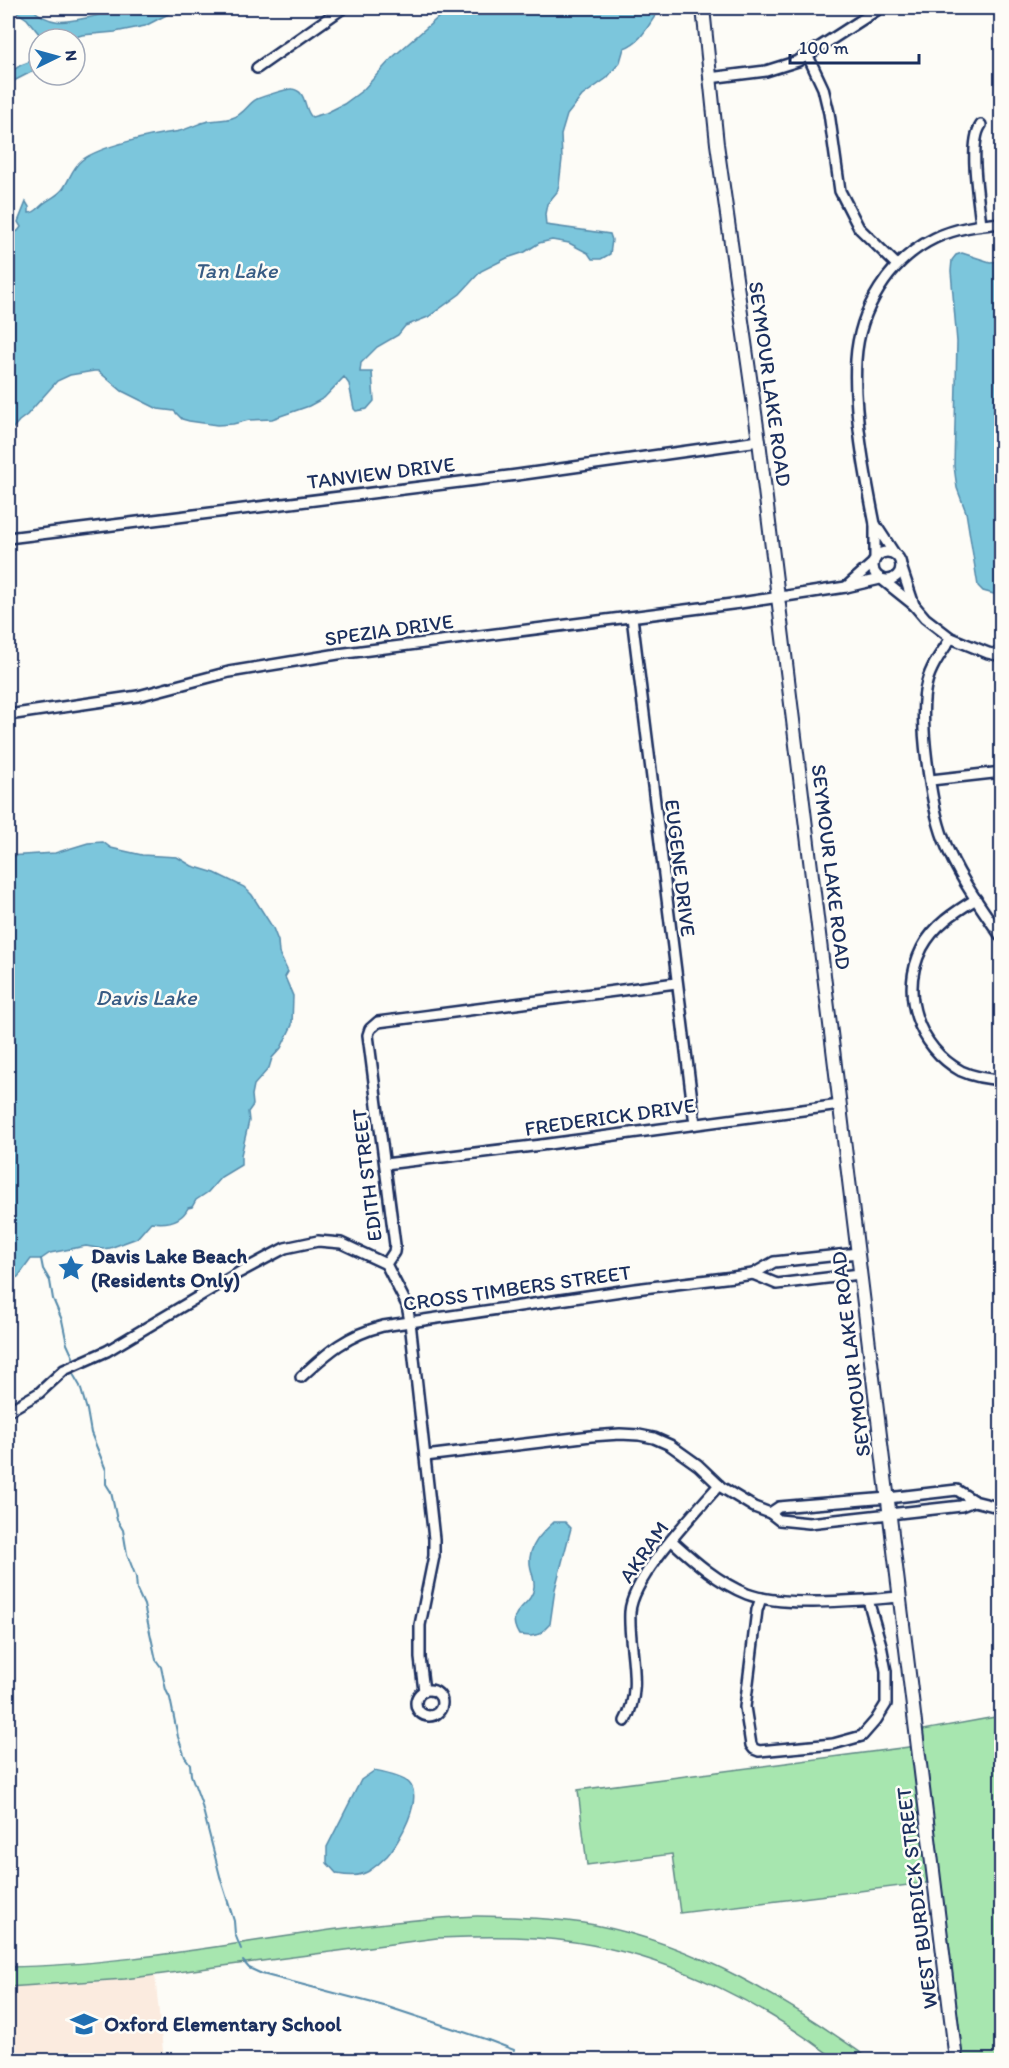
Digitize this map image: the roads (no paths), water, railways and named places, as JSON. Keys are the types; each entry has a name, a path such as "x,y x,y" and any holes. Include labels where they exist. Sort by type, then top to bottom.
{"street":[{"path":"257,68 343,8"},
{"name":"SEYMOUR LAKE ROAD","path":"703,8 709,78 759,441 916,1731"},
{"path":"709,78 766,71 798,61 880,8"},
{"path":"808,56 823,88 829,113 840,191 860,228 897,265"},
{"path":"981,124 977,131 975,164 981,225"},
{"path":"1002,223 968,226 936,237 897,265 870,306 856,358 856,388 865,474 875,524 875,574 951,638 1002,656"},
{"name":"TANVIEW DRIVE","path":"8,537 517,475 759,441"},
{"path":"875,524 900,560 914,605"},
{"path":"846,587 880,554 894,553"},
{"path":"882,580 897,575 901,566"},
{"name":"SPEZIA DRIVE","path":"8,715 138,696 229,672 338,654 632,617 882,580"},
{"name":"EUGENE DRIVE","path":"632,617 695,1124"},
{"path":"951,638 935,663 927,681 924,697 924,728 930,780 944,841 976,899 1002,938"},
{"path":"930,780 1002,772"},
{"path":"976,899 942,922 922,948 914,970 915,1016 927,1042 946,1060 961,1071 975,1076 1002,1080"},
{"name":"EDITH STREET","path":"424,1691 420,1658 420,1625 434,1556 434,1539 410,1322 407,1305 386,1264 394,1252 395,1245 368,1035 374,1024 378,1022 676,982"},
{"name":"FREDERICK DRIVE","path":"385,1164 840,1105"},
{"path":"8,1411 39,1393 64,1370 107,1351 285,1248 318,1241 341,1243 386,1264"},
{"name":"CROSS TIMBERS STREET","path":"301,1377 327,1353 345,1340 364,1331 410,1322 634,1289 753,1274 774,1262 858,1253"},
{"name":"CROSS TIMBERS STREET","path":"753,1274 777,1284 861,1274"},
{"path":"425,1456 591,1436 639,1435 670,1445 698,1465 719,1485 779,1520 809,1523 961,1506 974,1501"},
{"name":"AKRAM","path":"626,1721 632,1710 635,1696 630,1611 635,1591 649,1569 719,1485"},
{"path":"770,1513 790,1506 957,1490 974,1501 1002,1508"},
{"path":"672,1541 727,1583 747,1594 761,1598 789,1601 868,1600 900,1597"},
{"path":"761,1598 745,1707 748,1736 751,1745 756,1750 833,1744 861,1736 876,1720 886,1704 886,1671 868,1600"},
{"name":"WEST BURDICK STREET","path":"916,1731 956,2061"}],"water":[{"path":"11,8 31,8 50,20 63,22 95,16 106,8 128,8 132,13 141,14 158,8 180,8 145,26 87,35 87,27 34,27 27,19"},
{"name":"Tan Lake","path":"449,8 661,8 637,41 624,48 620,62 607,78 582,96 567,115 561,135 562,159 559,185 557,192 547,204 546,225 610,234 612,240 610,254 601,259 592,259 588,253 569,243 552,240 539,243 525,252 481,271 460,294 428,317 405,326 398,335 377,347 361,363 360,372 372,372 374,401 367,409 356,411 354,409 349,384 344,377 324,398 309,406 272,419 217,425 189,421 182,419 174,411 158,409 122,391 98,371 94,371 70,375 57,381 8,434 8,234 18,231 21,227 18,222 26,202 29,213 35,211 62,190 75,167 82,160 101,150 140,138 183,130 205,122 232,118 257,99 280,91 292,89 301,93 312,117 326,113 344,104 363,90 393,57"},
{"path":"27,63 27,74 8,84 8,74"},
{"path":"962,253 990,262 1001,261 1001,596 983,591 978,586 966,512 957,488 954,466 957,342 951,271 952,260 956,255"},
{"name":"Davis Lake","path":"103,842 111,848 142,855 177,857 192,866 215,873 244,887 252,895 273,928 278,941 279,953 288,972 285,977 293,996 292,1025 281,1048 272,1058 269,1068 254,1085 253,1105 248,1112 249,1121 241,1165 221,1177 208,1192 196,1200 192,1207 177,1219 162,1223 151,1222 137,1238 110,1248 86,1246 50,1253 41,1259 31,1259 18,1277 8,1281 8,856 55,853 88,843"},
{"path":"554,1522 565,1522 571,1528 555,1589 550,1624 540,1634 519,1635 514,1619 529,1600 534,1587 530,1564 531,1551 541,1535"},
{"path":"374,1771 409,1783 413,1790 412,1809 392,1850 374,1868 357,1875 337,1874 327,1863 327,1847 361,1780"}],"waterway":[{"path":"41,1259 73,1357"},
{"path":"73,1374 80,1386 91,1433 106,1470 106,1484 111,1492 117,1520 123,1530 127,1554 136,1577 137,1590 144,1605 156,1660 161,1667 170,1698 178,1737 190,1764 191,1775 201,1802 234,1921 235,1934 241,1949"},
{"path":"243,1961 249,1968 262,1974 388,2007 514,2050"}],"place":[{"name":"Davis Lake Beach (Residents Only)","path":"71,1268"},
{"name":"Oxford Elementary School","path":"84,2024"}]}
